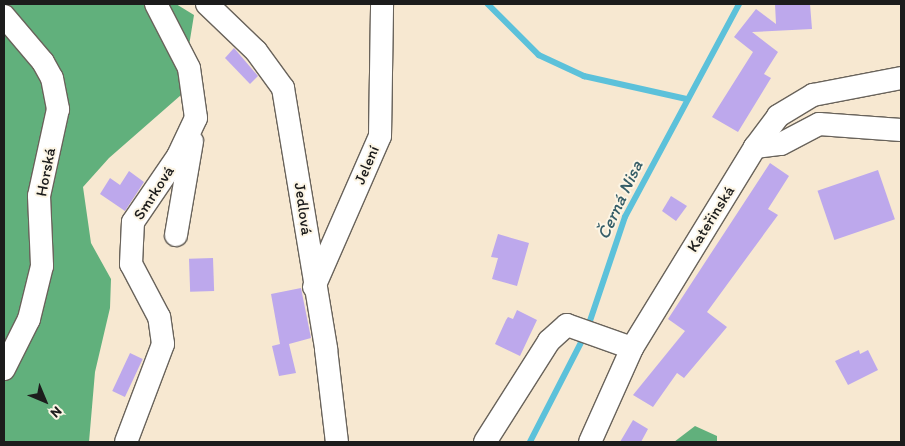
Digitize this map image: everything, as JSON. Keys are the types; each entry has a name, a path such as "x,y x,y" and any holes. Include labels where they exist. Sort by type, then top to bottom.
{"street":[{"path":"156,4 188,68 196,118 176,235"},
{"name":"Jedlová","path":"207,4 256,51 283,88 338,442"},
{"name":"Jelení","path":"314,287 380,136 382,4"},
{"name":"Horská","path":"4,16 43,62 52,78 58,109 39,196 42,266 29,318 4,369"},
{"name":"Kateřinská","path":"590,442 632,348 755,147 778,116 813,95 901,78"},
{"name":"Smrková","path":"126,442 163,344 159,317 131,264 133,222 178,156 196,118"},
{"path":"755,147 781,144 819,124 901,130"},
{"path":"484,442 549,341 567,325 632,348"}],"green space":[{"path":"4,4 176,4 194,15 181,95 109,158 83,187 91,243 111,279 110,308 95,372 89,442 4,442"},
{"path":"695,426 717,436 717,442 674,442"}],"building":[{"path":"775,4 810,4 812,29 752,32 778,52 764,74 771,78 738,132 712,117 753,52 734,37 756,9 776,24"},
{"path":"234,48 258,76 250,84 225,58"},
{"path":"770,163 789,176 768,209 778,215 707,312 727,327 684,378 677,373 653,407 633,395 685,331 668,319"},
{"path":"878,170 895,219 834,240 817,191"},
{"path":"129,171 144,182 125,211 100,194 110,178 120,185"},
{"path":"671,196 687,206 676,221 662,211"},
{"path":"498,234 529,243 517,286 492,279 498,258 491,257"},
{"path":"213,258 214,291 190,292 189,259"},
{"path":"301,288 311,338 289,344 296,373 279,376 272,346 280,344 271,294"},
{"path":"517,310 537,320 520,356 495,344 506,320 508,317 513,319"},
{"path":"859,350 860,354 868,350 878,370 848,385 835,361"},
{"path":"130,353 143,359 125,397 112,391"},
{"path":"633,420 648,429 641,442 620,442"}],"waterway":[{"path":"488,4 539,55 584,76 687,99"},
{"name":"Černá Nisa","path":"588,327 625,217 739,4"},
{"name":"Černá Nisa","path":"530,442 585,335"}]}
